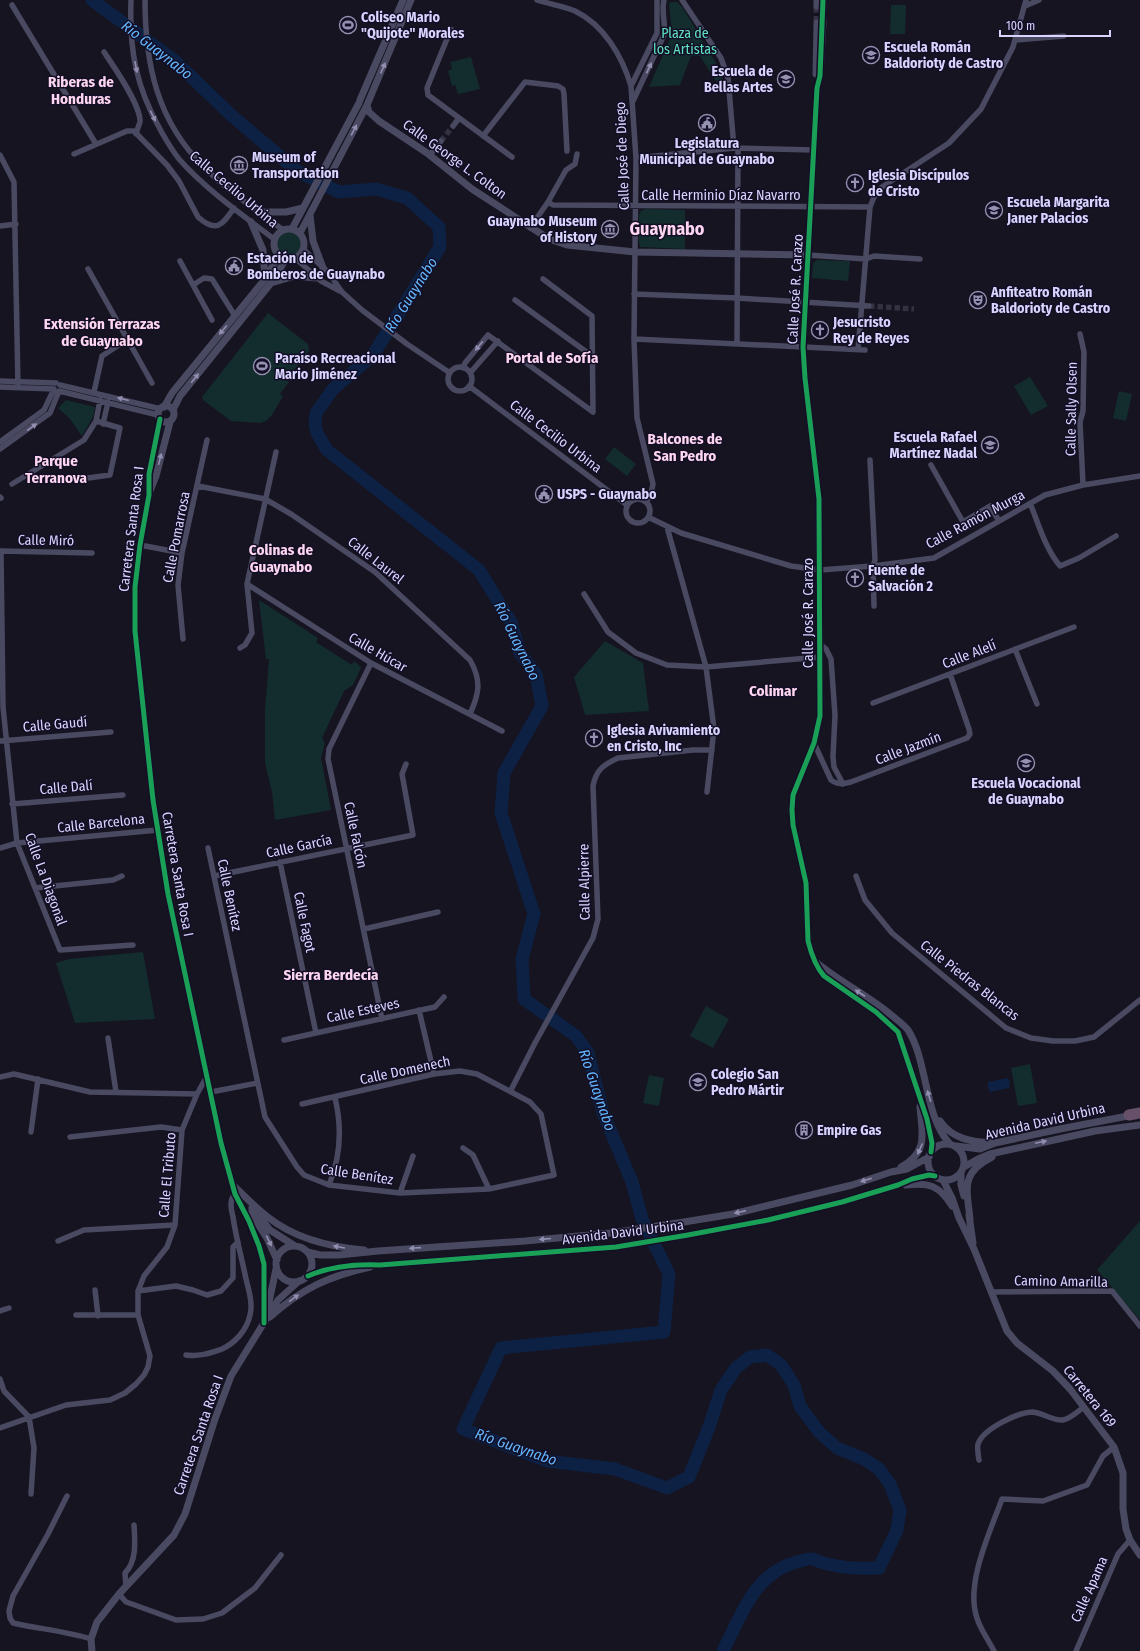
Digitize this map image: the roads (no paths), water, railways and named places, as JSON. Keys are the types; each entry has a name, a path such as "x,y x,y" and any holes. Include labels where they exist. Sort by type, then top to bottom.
{"street":[{"name":"Calle Cecilio Urbina","path":"132,0 132,44 138,80 154,118 178,158 198,178 274,239"},
{"name":"Calle Cecilio Urbina","path":"145,0 146,48 155,86 160,100 176,132 192,155 214,176 283,230"},
{"path":"292,229 359,101 403,0"},
{"path":"300,233 367,105 411,0"},
{"name":"Calle José de Diego","path":"537,0 575,12 595,25 609,41 616,52 628,76 631,86 636,158 634,339 637,418 653,480 651,494 646,502"},
{"path":"631,86 657,33 657,0"},
{"path":"632,103 664,35 664,0"},
{"path":"682,0 721,58 729,84 736,148 738,207 737,343"},
{"path":"858,350 870,207 878,191 949,143 981,109 1013,47 1025,3 1039,0"},
{"path":"12,5 96,144"},
{"name":"Calle José R. Carazo","path":"820,23 816,76 818,88 803,347 805,378 819,499 820,716 814,743 793,794 793,825 806,883 808,941 810,950 819,970 824,976 876,1012 894,1027 899,1034 929,1127 932,1143 930,1154"},
{"path":"451,29 428,83 428,95 512,157"},
{"path":"1015,40 1064,36"},
{"path":"104,52 133,99 139,113 140,122 136,134"},
{"path":"483,136 525,82 558,86 563,89 564,94 566,151"},
{"path":"359,101 360,107 367,105"},
{"name":"Calle George L. Colton","path":"367,105 369,112 379,121 430,155 472,189 530,228 549,239 567,245 635,252 738,253 866,258 874,256 920,259"},
{"path":"453,126 459,118"},
{"path":"74,154 127,131 134,131 171,171 188,197 193,209 203,221 209,224 220,225 234,208"},
{"path":"430,155 441,141"},
{"path":"636,158 736,148 814,150"},
{"path":"530,228 548,202 566,170 576,164 577,154"},
{"path":"0,156 14,182 18,384"},
{"name":"Calle Herminio Díaz Navarro","path":"548,202 553,205 635,207 870,207"},
{"path":"259,212 286,212 303,208"},
{"path":"310,215 313,241 323,268"},
{"path":"251,222 263,250 268,281 295,276 316,278"},
{"path":"0,226 16,224"},
{"path":"295,258 303,249 304,241 300,233 292,229 278,232 274,239 274,248 282,257 295,258 316,278 342,292"},
{"path":"303,249 323,268 342,292 362,310 407,344 450,373"},
{"name":"Carretera Santa Rosa I","path":"173,410 180,396 268,281 282,257"},
{"path":"180,261 212,320"},
{"path":"88,269 152,383"},
{"path":"192,285 204,278 212,279 235,316"},
{"path":"463,368 465,363 488,335 594,412 592,316 543,279"},
{"name":"Carretera Santa Rosa I","path":"149,495 149,474 160,412 172,393 235,316 268,281"},
{"path":"634,294 737,298 869,306"},
{"path":"515,300 592,356"},
{"name":"Calle Sally Olsen","path":"1080,334 1084,352 1083,411 1080,422 1083,485"},
{"path":"94,392 102,356 128,339"},
{"path":"634,339 865,350"},
{"path":"470,373 498,341"},
{"path":"456,368 463,368 470,373 472,381 463,391 454,390 448,383 450,373 456,368"},
{"path":"0,381 18,384 57,387 94,392 160,412 165,422 170,422 174,417 173,410 169,407 160,412 108,402 57,387"},
{"path":"0,387 18,384"},
{"name":"Calle Cecilio Urbina","path":"469,386 627,505"},
{"path":"0,442 44,410 57,387"},
{"path":"0,449 50,413 57,387"},
{"path":"12,484 84,440 96,421 100,400"},
{"path":"103,424 108,402"},
{"path":"88,478 110,475 120,428 96,421"},
{"name":"Carretera Santa Rosa I","path":"92,1651 91,1639 97,1622 119,1594 174,1535 185,1514 213,1426 231,1376 264,1323 264,1264 259,1246 249,1221 235,1194 220,1143 211,1092 168,894 153,800 135,632 135,587 140,545 149,495 156,476 170,422"},
{"name":"Calle Pomarrosa","path":"183,638 178,585 182,553 207,440"},
{"path":"240,648 245,645 252,633 247,584 276,452"},
{"path":"870,460 875,560 873,566 874,606"},
{"path":"931,465 963,522 990,506 999,521"},
{"name":"Calle Ramón Murga","path":"820,570 873,566 934,558 1045,495 1083,485 1140,476"},
{"name":"Calle Laurel","path":"198,486 265,499 291,514 375,572 470,660 476,675 477,698 470,714"},
{"path":"635,499 640,499 646,502 650,508 648,517 641,523 632,521 626,514 627,505 635,499"},
{"path":"1030,503 1052,557 1060,566 1079,558 1116,536"},
{"path":"648,517 666,527 783,564 820,570"},
{"path":"666,527 706,667 714,729 707,792"},
{"path":"140,545 182,553"},
{"name":"Calle Miró","path":"1,552 92,553"},
{"name":"Calle La Diagonal","path":"1,552 1,678 3,740 17,843 60,950 133,944"},
{"name":"Calle Húcar","path":"247,584 371,663 502,731"},
{"path":"584,594 608,632 636,653 667,665 706,667 820,656"},
{"name":"Calle Alelí","path":"873,703 1074,627"},
{"path":"820,644 826,649 831,659 835,715 833,757 834,767 843,784"},
{"path":"1015,649 1037,704"},
{"name":"Calle Falcón","path":"371,663 329,749 328,759 382,1018"},
{"name":"Calle Jazmín","path":"843,784 858,780 969,737 969,729 950,674"},
{"name":"Calle Gaudí","path":"3,740 111,732"},
{"path":"814,743 831,780 843,784"},
{"name":"Calle Alpierre","path":"511,1090 534,1043 593,938 598,919 593,786 595,775 608,763 618,758 693,750 712,750"},
{"name":"Calle García","path":"214,876 413,834 402,774 406,764"},
{"name":"Calle Dalí","path":"12,804 123,794"},
{"name":"Calle Barcelona","path":"0,848 17,843 158,830"},
{"name":"Calle Benítez","path":"208,848 265,1117 297,1167 310,1178 330,1185 400,1193 489,1189 554,1176 541,1114 530,1102 511,1090"},
{"name":"Calle Fagot","path":"280,862 316,1033"},
{"path":"35,888 113,880 122,876"},
{"name":"Calle Piedras Blancas","path":"856,876 864,900 892,933 1006,1028 1031,1038 1053,1041 1075,1041 1094,1037 1140,1000"},
{"path":"364,929 438,912"},
{"name":"Calle José R. Carazo","path":"816,961 828,972 880,1006 907,1029 914,1043 941,1132 953,1145"},
{"name":"Calle Esteves","path":"284,1040 435,1007 444,997"},
{"path":"420,1010 434,1074"},
{"path":"108,1038 116,1092"},
{"name":"Calle Domenech","path":"302,1104 335,1098 434,1074 460,1071 477,1074 511,1090"},
{"path":"0,1077 14,1074 90,1092 197,1094"},
{"name":"Calle El Tributo","path":"0,1428 66,1405 110,1400 125,1393 136,1384 148,1367 150,1356 138,1315 138,1291 144,1276 167,1247 175,1225 182,1130 197,1094 207,1075"},
{"path":"30,1132 38,1079"},
{"path":"211,1092 257,1083"},
{"path":"891,1172 908,1163 918,1154 920,1149 923,1137 920,1097"},
{"path":"330,1185 335,1171 340,1136 339,1116 335,1098"},
{"path":"934,1113 944,1127 956,1136 974,1142 995,1143"},
{"name":"Avenida David Urbina","path":"953,1145 977,1149 986,1148 995,1143 1136,1115"},
{"name":"Avenida David Urbina","path":"963,1170 982,1156 1095,1131 1140,1126"},
{"path":"70,1138 161,1127 182,1130"},
{"path":"953,1145 964,1155 963,1170 955,1178 943,1180 935,1176 928,1166 930,1154 938,1146 953,1145"},
{"path":"463,1148 473,1155 489,1189"},
{"path":"970,1219 967,1188 968,1179 979,1165 1003,1151"},
{"name":"Avenida David Urbina","path":"308,1252 331,1256 378,1251 525,1241 611,1233 684,1222 733,1214 852,1185 891,1172 907,1169 930,1154"},
{"path":"400,1193 413,1156"},
{"name":"Carretera 169","path":"963,1170 961,1185 970,1219 974,1249"},
{"name":"Avenida David Urbina","path":"308,1276 320,1270 351,1265 380,1265 616,1247 768,1220 842,1202 898,1185 912,1179 930,1175 935,1176"},
{"name":"Carretera 169","path":"943,1180 974,1249 1007,1331 1017,1344 1053,1371 1070,1389 1114,1447 1123,1473 1124,1521 1130,1540 1140,1555"},
{"path":"898,1185 919,1184 934,1187 944,1195 959,1218"},
{"path":"233,1185 268,1218 292,1232 322,1244 350,1249 378,1251"},
{"name":"Carretera Santa Rosa I","path":"233,1185 270,1230 295,1246"},
{"name":"Carretera Santa Rosa I","path":"233,1185 267,1238 277,1264"},
{"path":"186,1355 202,1356 229,1346 237,1340 248,1324 250,1315 250,1301 231,1205 232,1197 235,1194"},
{"path":"58,1241 84,1230 175,1225"},
{"path":"138,1291 176,1286 207,1295 221,1291 233,1278 233,1247 238,1242"},
{"path":"295,1246 302,1248 308,1252 311,1259 312,1266 308,1276 299,1281 278,1300 264,1323 279,1254 285,1249 295,1246"},
{"path":"277,1264 280,1274 285,1279 292,1282 299,1281"},
{"path":"264,1323 294,1298 323,1280 352,1271 380,1265"},
{"path":"96,1290 98,1316"},
{"name":"Camino Amarilla","path":"991,1292 1112,1291 1140,1326"},
{"path":"0,1311 9,1308"},
{"path":"76,1315 138,1315"},
{"path":"0,1379 4,1391 29,1417 34,1448 31,1494"},
{"path":"980,1460 978,1452 979,1443 988,1431 1005,1420 1022,1413 1031,1412 1061,1420 1066,1419 1084,1407"},
{"path":"994,1651 977,1618 973,1599 976,1572 1002,1499 1043,1501 1087,1485 1103,1456 1114,1447"},
{"path":"67,1496 48,1534 13,1596 9,1610 10,1618 13,1623 50,1631 74,1633 91,1639"},
{"path":"126,1587 125,1573 132,1564 135,1543 134,1525"},
{"name":"Calle Apama","path":"1076,1651 1118,1554 1130,1540"},
{"path":"119,1594 126,1602 176,1620 203,1619 222,1613 255,1588 281,1554"}],"water":[{"path":"1007,1078 1010,1082 1009,1088 990,1092 988,1082"}],"waterway":[{"name":"Río Guaynabo","path":"92,0 175,61 231,115 297,171 339,192 376,189 407,198 439,227 440,247 373,355 333,389 316,413 315,424 317,433 327,450 479,570 511,622 520,653 536,674 542,706 504,773 501,813 534,914 522,959 524,999 576,1036 588,1053 603,1113 632,1182 642,1219 669,1274 664,1332 501,1348 463,1429 547,1461 615,1469 667,1488 689,1477 709,1427 721,1390 736,1368 750,1357 767,1355 781,1365 794,1385 800,1406 819,1432 837,1448 864,1459 879,1469 890,1484 900,1510 897,1530 879,1568 840,1566 825,1564 809,1559 782,1568 770,1576 759,1586 743,1610 723,1651"}],"tunnel":[{"path":"817,6 817,23"},
{"path":"823,6 823,23"},
{"path":"441,141 453,126"},
{"path":"869,306 914,309"}],"place":[{"name":"Coliseo Mario \"Quijote\" Morales","path":"348,25"},
{"name":"Escuela Román Baldorioty de Castro","path":"871,55"},
{"name":"Escuela de Bellas Artes","path":"786,79"},
{"name":"Legislatura Municipal de Guaynabo","path":"707,123"},
{"name":"Museum of Transportation","path":"239,165"},
{"name":"Iglesia Discípulos de Cristo","path":"855,183"},
{"name":"Escuela Margarita Janer Palacios","path":"994,210"},
{"name":"Guaynabo Museum of History","path":"610,229"},
{"name":"Estación de Bomberos de Guaynabo","path":"234,266"},
{"name":"Anfiteatro Román Baldorioty de Castro","path":"978,300"},
{"name":"Jesucristo Rey de Reyes","path":"820,330"},
{"name":"Paraíso Recreacional Mario Jiménez","path":"262,366"},
{"name":"Escuela Rafael Martínez Nadal","path":"990,445"},
{"name":"USPS - Guaynabo","path":"544,494"},
{"name":"Fuente de Salvación 2","path":"855,578"},
{"name":"Iglesia Avivamiento en Cristo, Inc","path":"594,738"},
{"name":"Escuela Vocacional de Guaynabo","path":"1026,763"},
{"name":"Colegio San Pedro Mártir","path":"698,1082"},
{"name":"Empire Gas","path":"804,1130"}],"district":[{"name":"Riberas de Honduras","path":"81,90"},
{"name":"Guaynabo","path":"667,229"},
{"name":"Extensión Terrazas de Guaynabo","path":"102,332"},
{"name":"Portal de Sofía","path":"552,358"},
{"name":"Balcones de San Pedro","path":"685,448"},
{"name":"Parque Terranova","path":"56,470"},
{"name":"Colinas de Guaynabo","path":"281,558"},
{"name":"Colimar","path":"773,691"},
{"name":"Sierra Berdecía","path":"331,975"}],"park label":[{"name":"Plaza de los Artistas","path":"685,42"}]}
